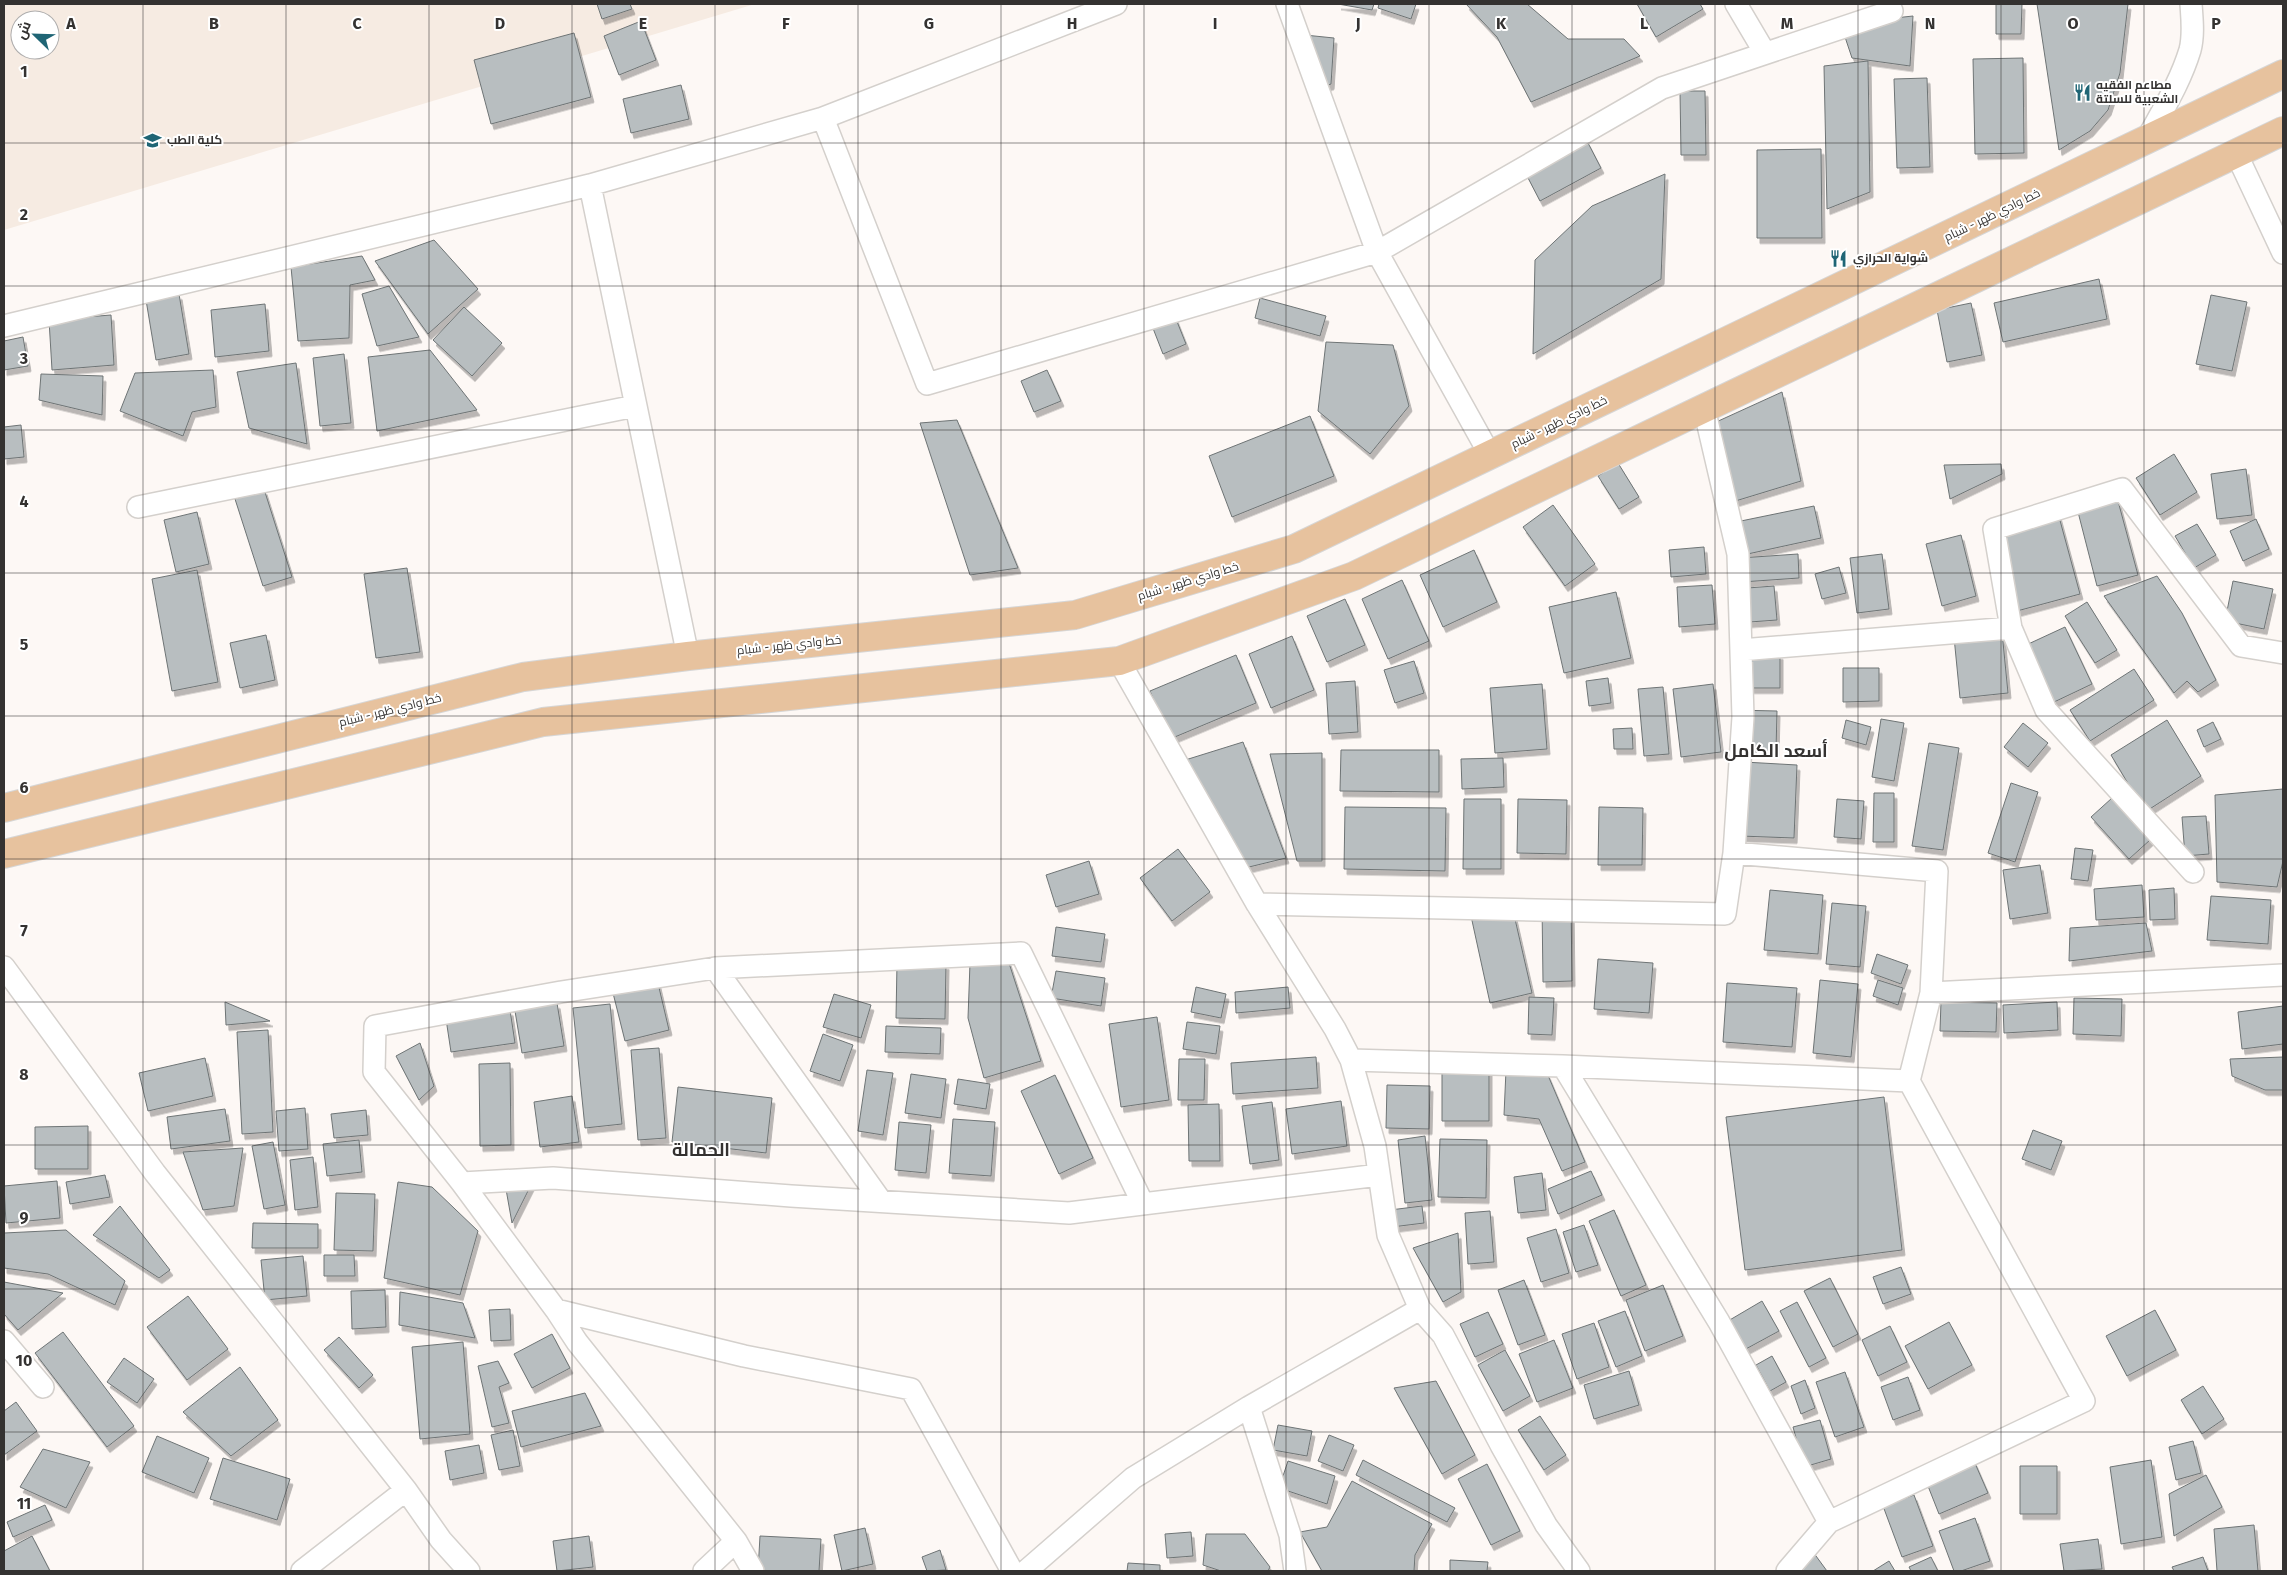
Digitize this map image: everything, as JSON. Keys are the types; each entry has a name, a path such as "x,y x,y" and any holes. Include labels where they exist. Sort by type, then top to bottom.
{"main road":[{"name":"خط وادي ظهر - شبام","path":"4,808 523,677 688,656 1075,615 1294,549 2283,74"},
{"path":"4,854 543,722 1119,661 1354,576 2283,131"}],"street":[{"path":"4,326 590,185 824,118 1116,4"},
{"path":"1287,4 1377,252 1490,455"},
{"path":"1736,4 1765,54"},
{"path":"824,118 926,384 1377,252 1662,88 1892,12 1888,4"},
{"path":"2146,141 2172,94 2190,49 2193,26 2191,4"},
{"path":"2236,153 2283,253"},
{"path":"590,185 688,656"},
{"path":"138,507 635,406"},
{"path":"1257,904 1725,914 1734,852 1743,717 1738,554 1704,408"},
{"path":"2194,872 2046,710 2011,628 1994,529 2122,489 2241,646 2283,653"},
{"path":"1741,650 2011,628"},
{"path":"1119,661 1257,904 1335,1029 1351,1060 1375,1146 1388,1235 1420,1309 1443,1335 1546,1525 1579,1571"},
{"path":"1734,852 1937,871 1932,993 1909,1081 2084,1401 1829,1522 1787,1571"},
{"path":"753,1571 736,1541 577,1342 556,1310 462,1183 374,1072 375,1026 561,992 715,968 1021,953 1143,1204"},
{"path":"4,966 155,1173 406,1490 442,1540 469,1571"},
{"path":"715,968 881,1201"},
{"path":"1932,993 2283,975"},
{"path":"1351,1060 1564,1066 1909,1081"},
{"path":"1564,1066 1720,1322 1829,1522"},
{"path":"462,1183 553,1178 1069,1213 1379,1175"},
{"path":"1026,1571 1133,1478 1249,1407 1420,1309"},
{"path":"556,1310 744,1356 911,1389 1012,1571"},
{"path":"4,1341 43,1387"},
{"path":"1249,1407 1290,1535 1295,1571"},
{"path":"302,1571 406,1490"},
{"path":"704,1571 736,1541"}],"shaded area":[{"name":"كلية الطب","path":"4,4 755,4 4,230"}],"building":[{"path":"597,4 630,4 632,9 602,19"},
{"path":"1338,4 1374,4 1372,10"},
{"path":"1379,4 1416,4 1411,19 1378,8"},
{"path":"1466,4 1527,4 1568,39 1624,39 1640,56 1531,102 1497,37"},
{"path":"1637,4 1700,4 1703,9 1656,37"},
{"path":"1996,4 2022,4 2021,34 1996,34"},
{"name":"مطاعم الفقيه الشعبية للسلتة","path":"2037,4 2128,4 2120,73 2108,110 2090,131 2059,150"},
{"path":"1913,16 1910,66 1852,58 1844,34 1876,20"},
{"path":"641,21 656,60 619,75 604,36"},
{"path":"574,33 591,97 491,124 474,60"},
{"path":"1295,34 1334,38 1331,84 1321,88"},
{"path":"2023,58 2024,153 1975,154 1973,59"},
{"path":"1868,61 1870,192 1827,209 1824,66"},
{"path":"1927,78 1930,167 1897,168 1894,79"},
{"path":"681,85 689,119 631,133 623,99"},
{"path":"1680,91 1705,91 1706,155 1681,155"},
{"path":"1587,141 1601,168 1540,201 1526,174"},
{"path":"1821,149 1822,238 1757,238 1757,150"},
{"path":"1665,174 1661,279 1533,354 1535,260 1592,206"},
{"path":"434,240 478,289 428,334 375,261"},
{"path":"362,256 375,280 350,285 349,338 298,341 291,267"},
{"path":"2099,279 2107,319 2003,342 1994,303"},
{"path":"389,286 419,337 377,346 362,294"},
{"path":"179,294 189,354 156,360 146,300"},
{"path":"2211,295 2247,302 2232,371 2196,364"},
{"path":"1260,298 1326,316 1320,336 1255,318"},
{"path":"1971,303 1982,355 1947,362 1937,310"},
{"path":"265,304 269,351 215,357 211,310"},
{"path":"464,307 502,343 472,376 433,340"},
{"path":"1172,309 1186,344 1163,354 1149,318"},
{"path":"111,315 114,365 52,370 49,320"},
{"path":"23,337 28,366 4,370 4,341"},
{"path":"1326,342 1393,345 1409,406 1370,454 1318,411"},
{"path":"430,350 477,410 377,431 368,357"},
{"path":"344,354 351,423 320,426 313,358"},
{"path":"296,363 307,444 249,428 237,372"},
{"path":"213,370 216,407 192,412 183,436 120,411 135,373"},
{"path":"1047,370 1061,401 1034,412 1021,381"},
{"path":"41,374 103,376 102,415 39,400"},
{"path":"1782,392 1801,481 1719,506 1703,428"},
{"path":"1310,416 1334,476 1232,517 1209,456"},
{"path":"957,420 1018,568 970,575 920,423"},
{"path":"21,425 24,457 4,459 4,427"},
{"path":"2174,454 2197,492 2160,515 2136,478"},
{"path":"1618,463 1639,497 1619,509 1598,476"},
{"path":"2001,464 2002,474 1950,499 1944,465"},
{"path":"2246,469 2252,515 2217,519 2211,474"},
{"path":"264,489 292,577 263,586 235,499"},
{"path":"2118,501 2138,575 2097,586 2078,512"},
{"path":"2055,502 2080,594 2017,611 1993,563 1984,529"},
{"path":"1553,505 1595,564 1565,586 1523,527"},
{"path":"1814,506 1821,538 1743,555 1736,522"},
{"path":"197,512 209,564 176,572 164,520"},
{"path":"2256,519 2269,549 2243,561 2230,531"},
{"path":"2197,524 2216,555 2194,568 2175,536"},
{"path":"1961,535 1976,596 1942,606 1926,544"},
{"path":"1704,547 1706,574 1671,577 1669,550"},
{"path":"1474,550 1497,602 1443,627 1420,575"},
{"path":"1798,554 1799,578 1742,582 1740,558"},
{"path":"1882,554 1889,609 1857,613 1850,558"},
{"path":"1839,567 1846,593 1822,599 1815,574"},
{"path":"407,568 420,652 376,658 364,574"},
{"path":"197,570 218,682 172,691 152,579"},
{"path":"2157,576 2182,613 2216,680 2198,692 2187,681 2174,693 2104,596"},
{"path":"1402,580 1429,641 1388,659 1362,599"},
{"path":"2233,581 2273,589 2264,629 2225,621"},
{"path":"1712,585 1715,624 1679,627 1677,587"},
{"path":"1774,586 1777,620 1736,623 1734,589"},
{"path":"1616,592 1631,658 1564,673 1549,607"},
{"path":"1345,599 1365,645 1327,662 1307,616"},
{"path":"2087,602 2117,650 2095,663 2065,616"},
{"path":"2065,627 2092,684 2052,703 2024,646"},
{"path":"2002,632 2008,693 1960,698 1954,637"},
{"path":"266,635 275,680 240,688 230,643"},
{"path":"1292,636 1314,690 1271,708 1249,654"},
{"path":"1749,654 1780,654 1780,688 1748,688"},
{"path":"1236,655 1256,703 1170,739 1150,691"},
{"path":"1414,661 1424,693 1395,703 1384,670"},
{"path":"1843,668 1879,668 1879,701 1843,702"},
{"path":"2134,669 2154,700 2090,741 2070,710"},
{"path":"1608,678 1611,703 1589,706 1586,681"},
{"path":"1355,681 1358,732 1329,734 1326,683"},
{"path":"1542,684 1547,749 1495,753 1490,688"},
{"path":"1713,684 1721,752 1681,757 1673,689"},
{"path":"1663,687 1669,754 1644,756 1638,689"},
{"path":"1733,710 1777,711 1776,751 1733,751"},
{"path":"1881,719 1904,723 1894,781 1872,777"},
{"path":"1846,720 1871,727 1866,745 1842,738"},
{"path":"2167,720 2201,776 2145,812 2111,755"},
{"path":"2213,722 2221,739 2204,747 2197,730"},
{"path":"2023,723 2048,743 2028,767 2004,747"},
{"path":"1632,728 1633,749 1614,749 1613,729"},
{"path":"1243,742 1286,858 1249,867 1182,761"},
{"path":"1929,743 1959,748 1943,850 1912,846"},
{"path":"1341,750 1439,750 1439,792 1340,791"},
{"path":"1322,753 1322,861 1297,861 1270,754"},
{"path":"1503,758 1504,787 1462,789 1461,759"},
{"path":"1744,762 1797,765 1794,838 1740,836"},
{"path":"2011,783 2038,792 2015,862 1988,853"},
{"path":"2283,789 2283,861 2277,887 2217,882 2215,795"},
{"path":"1874,793 1894,793 1894,842 1873,842"},
{"path":"2112,798 2150,840 2129,859 2091,817"},
{"path":"1464,799 1501,799 1501,869 1463,869"},
{"path":"1518,799 1567,800 1566,854 1517,853"},
{"path":"1837,799 1864,801 1861,839 1834,837"},
{"path":"1345,807 1446,808 1445,871 1344,869"},
{"path":"1599,807 1643,808 1642,865 1598,865"},
{"path":"2206,816 2209,854 2185,856 2182,817"},
{"path":"2075,848 2093,850 2088,881 2071,879"},
{"path":"1178,849 1210,892 1172,921 1140,878"},
{"path":"1089,861 1099,894 1056,907 1046,875"},
{"path":"2040,865 2048,913 2010,919 2003,870"},
{"path":"2142,885 2144,917 2096,920 2094,889"},
{"path":"2174,888 2175,919 2150,920 2149,890"},
{"path":"1770,890 1823,895 1818,954 1764,950"},
{"path":"2211,896 2271,900 2268,944 2207,940"},
{"path":"1832,903 1866,906 1860,967 1826,964"},
{"path":"1571,904 1572,981 1543,982 1542,905"},
{"path":"1512,906 1532,993 1490,1003 1471,916"},
{"path":"2146,923 2152,951 2069,961 2070,928"},
{"path":"1056,927 1105,934 1101,962 1052,956"},
{"path":"1877,954 1908,965 1901,984 1871,973"},
{"path":"1598,959 1653,963 1649,1013 1594,1009"},
{"path":"1008,960 1041,1061 984,1078 968,1018 970,963"},
{"path":"897,963 946,964 945,1019 896,1018"},
{"path":"1056,971 1105,978 1101,1006 1051,998"},
{"path":"657,979 669,1030 625,1041 612,989"},
{"path":"1820,980 1858,984 1851,1057 1813,1053"},
{"path":"1878,980 1903,988 1898,1005 1873,996"},
{"path":"1727,983 1797,988 1792,1047 1723,1042"},
{"path":"1196,987 1226,994 1221,1018 1191,1012"},
{"path":"1288,987 1290,1008 1236,1013 1235,992"},
{"path":"834,994 871,1005 861,1038 823,1027"},
{"path":"1529,997 1554,998 1552,1035 1528,1034"},
{"path":"2074,998 2122,999 2121,1036 2073,1034"},
{"path":"225,1002 270,1021 226,1025"},
{"path":"1941,1002 1997,1003 1996,1032 1940,1031"},
{"path":"2057,1002 2058,1030 2004,1033 2003,1005"},
{"path":"557,1003 564,1046 522,1053 515,1011"},
{"path":"610,1004 622,1124 585,1128 573,1008"},
{"path":"2283,1006 2283,1044 2242,1049 2238,1012"},
{"path":"510,1010 515,1043 451,1052 446,1019"},
{"path":"1157,1017 1169,1100 1121,1107 1109,1024"},
{"path":"1187,1022 1220,1026 1216,1054 1183,1049"},
{"path":"886,1026 941,1028 940,1054 885,1052"},
{"path":"268,1030 273,1132 242,1134 237,1032"},
{"path":"823,1034 853,1045 840,1081 810,1071"},
{"path":"420,1043 434,1086 419,1100 396,1056"},
{"path":"659,1048 666,1138 638,1140 631,1050"},
{"path":"1316,1057 1318,1088 1233,1094 1231,1063"},
{"path":"2283,1057 2283,1090 2265,1090 2232,1076 2230,1059"},
{"path":"205,1058 213,1096 148,1111 139,1073"},
{"path":"1179,1059 1205,1059 1204,1100 1178,1100"},
{"path":"510,1063 511,1145 480,1146 479,1064"},
{"path":"1442,1067 1489,1067 1489,1121 1442,1121"},
{"path":"867,1070 893,1073 883,1135 858,1131"},
{"path":"1506,1070 1547,1073 1585,1162 1562,1171 1539,1119 1504,1115"},
{"path":"911,1074 946,1079 941,1118 905,1113"},
{"path":"1055,1075 1093,1158 1059,1174 1021,1091"},
{"path":"958,1079 990,1084 986,1109 954,1104"},
{"path":"1387,1085 1430,1086 1429,1129 1386,1128"},
{"path":"678,1087 772,1098 766,1153 672,1142"},
{"path":"572,1096 579,1142 540,1147 534,1102"},
{"path":"1884,1097 1902,1250 1745,1270 1726,1117"},
{"path":"1341,1101 1347,1146 1292,1154 1286,1109"},
{"path":"1272,1102 1279,1160 1250,1164 1242,1106"},
{"path":"1219,1104 1220,1161 1189,1161 1188,1105"},
{"path":"305,1108 308,1149 279,1151 276,1111"},
{"path":"225,1109 230,1141 171,1149 167,1117"},
{"path":"366,1110 368,1135 334,1138 331,1114"},
{"path":"953,1119 995,1122 991,1176 949,1173"},
{"path":"899,1122 931,1125 926,1173 895,1170"},
{"path":"88,1126 88,1169 35,1169 35,1127"},
{"path":"2033,1130 2062,1141 2051,1170 2022,1159"},
{"path":"1425,1136 1432,1200 1405,1203 1398,1140"},
{"path":"1440,1139 1487,1140 1486,1198 1438,1197"},
{"path":"359,1140 362,1172 327,1176 323,1144"},
{"path":"273,1142 285,1205 264,1209 252,1146"},
{"path":"243,1148 234,1206 203,1210 183,1152"},
{"path":"313,1157 318,1207 295,1210 290,1160"},
{"path":"1591,1171 1602,1195 1558,1214 1548,1189"},
{"path":"537,1173 512,1223 504,1178"},
{"path":"1542,1173 1546,1210 1518,1213 1514,1177"},
{"path":"105,1175 110,1197 70,1204 66,1182"},
{"path":"57,1181 60,1218 6,1223 4,1186"},
{"path":"398,1182 432,1187 478,1231 460,1295 384,1278"},
{"path":"336,1193 375,1194 373,1251 334,1250"},
{"path":"120,1206 170,1270 159,1278 93,1235"},
{"path":"1422,1206 1424,1223 1392,1227 1390,1210"},
{"path":"1614,1210 1646,1285 1621,1296 1589,1221"},
{"path":"1490,1211 1494,1262 1468,1264 1465,1213"},
{"path":"253,1223 318,1224 318,1248 252,1248"},
{"path":"1584,1225 1598,1265 1576,1272 1563,1232"},
{"path":"1556,1229 1569,1273 1541,1282 1527,1238"},
{"path":"66,1230 125,1281 115,1305 48,1274 4,1268 4,1233"},
{"path":"1458,1233 1461,1292 1443,1302 1413,1248"},
{"path":"324,1255 354,1255 355,1276 324,1276"},
{"path":"303,1256 307,1296 265,1300 261,1260"},
{"path":"1901,1267 1911,1294 1883,1304 1873,1277"},
{"path":"1830,1278 1858,1334 1833,1347 1804,1291"},
{"path":"1524,1280 1545,1335 1518,1345 1498,1290"},
{"path":"4,1282 63,1293 18,1330 4,1314"},
{"path":"1663,1285 1683,1336 1645,1351 1626,1300"},
{"path":"385,1290 386,1327 352,1329 351,1291"},
{"path":"400,1292 463,1303 475,1338 399,1325"},
{"path":"188,1296 228,1349 187,1380 147,1327"},
{"path":"1762,1301 1779,1331 1744,1350 1728,1321"},
{"path":"1797,1302 1826,1358 1809,1367 1780,1311"},
{"path":"510,1309 511,1340 491,1341 489,1310"},
{"path":"2155,1310 2176,1350 2127,1376 2106,1336"},
{"path":"1625,1311 1642,1356 1616,1367 1598,1321"},
{"path":"1488,1312 1503,1344 1475,1357 1460,1324"},
{"path":"1949,1322 1972,1365 1928,1389 1905,1346"},
{"path":"1594,1323 1609,1367 1577,1379 1562,1334"},
{"path":"1890,1326 1907,1362 1878,1376 1862,1340"},
{"path":"63,1332 134,1426 107,1447 35,1353"},
{"path":"552,1334 570,1368 532,1388 514,1354"},
{"path":"339,1337 373,1375 359,1388 324,1350"},
{"path":"1554,1340 1573,1388 1537,1402 1519,1354"},
{"path":"463,1342 470,1434 420,1439 412,1347"},
{"path":"1505,1350 1530,1396 1503,1411 1478,1365"},
{"path":"1772,1356 1786,1382 1770,1391 1756,1365"},
{"path":"124,1358 154,1379 137,1403 107,1382"},
{"path":"498,1361 509,1383 499,1387 509,1423 492,1427 478,1366"},
{"path":"240,1367 278,1420 231,1456 183,1412"},
{"path":"1629,1371 1639,1405 1594,1419 1584,1385"},
{"path":"1845,1372 1864,1427 1835,1437 1816,1382"},
{"path":"1908,1377 1920,1410 1893,1420 1881,1387"},
{"path":"1805,1380 1815,1408 1801,1414 1791,1386"},
{"path":"1436,1381 1475,1455 1442,1474 1394,1388"},
{"path":"2203,1386 2224,1419 2202,1434 2181,1400"},
{"path":"585,1393 601,1426 521,1447 512,1411"},
{"path":"16,1402 37,1431 4,1455 4,1411"},
{"path":"1540,1416 1566,1455 1544,1470 1518,1430"},
{"path":"1820,1420 1831,1459 1804,1467 1793,1427"},
{"path":"1278,1425 1312,1431 1307,1456 1273,1450"},
{"path":"513,1430 520,1466 499,1470 491,1435"},
{"path":"1329,1435 1354,1445 1343,1471 1318,1461"},
{"path":"157,1436 209,1458 194,1493 142,1472"},
{"path":"2193,1441 2201,1473 2176,1480 2169,1447"},
{"path":"479,1445 484,1473 450,1480 445,1451"},
{"path":"43,1449 90,1462 66,1508 20,1487"},
{"path":"223,1458 290,1479 277,1520 210,1499"},
{"path":"1363,1460 1455,1508 1447,1522 1356,1475"},
{"path":"2151,1460 2162,1537 2121,1544 2110,1467"},
{"path":"1288,1461 1335,1476 1327,1504 1279,1488"},
{"path":"1974,1461 1988,1493 1939,1514 1926,1481"},
{"path":"1487,1464 1520,1531 1491,1545 1458,1479"},
{"path":"2020,1466 2057,1466 2057,1514 2020,1514"},
{"path":"2206,1475 2222,1507 2174,1536 2169,1494"},
{"path":"1352,1481 1432,1524 1415,1555 1414,1571 1322,1571 1300,1532 1327,1527"},
{"path":"1914,1495 1933,1546 1902,1557 1883,1506"},
{"path":"45,1505 52,1520 13,1537 7,1522"},
{"path":"1975,1518 1990,1561 1961,1571 1954,1571 1939,1531"},
{"path":"2254,1525 2258,1571 2217,1571 2214,1529"},
{"path":"865,1528 873,1564 842,1571 834,1535"},
{"path":"1191,1532 1193,1556 1167,1558 1165,1534"},
{"path":"1206,1534 1245,1534 1270,1567 1268,1571 1221,1571 1203,1565"},
{"path":"32,1536 50,1571 4,1571 4,1551"},
{"path":"589,1536 593,1567 557,1571 553,1541"},
{"path":"760,1536 821,1539 819,1571 758,1571"},
{"path":"2098,1539 2102,1569 2064,1571 2060,1544"},
{"path":"1805,1541 1827,1571 1798,1571 1786,1555"},
{"path":"940,1550 946,1570 927,1571 922,1557"},
{"path":"1931,1557 1938,1571 1911,1571 1909,1567"},
{"path":"2203,1557 2208,1571 2174,1571 2172,1567"},
{"path":"1450,1560 1488,1562 1487,1571 1450,1571"},
{"path":"1889,1561 1895,1571 1873,1571"},
{"path":"1128,1563 1160,1565 1160,1571 1127,1571"}],"place":[{"name":"مطاعم الفقيه الشعبية للسلتة","path":"2082,92"},
{"name":"كلية الطب","path":"153,140"},
{"name":"شواية الحرازي","path":"1839,258"}],"district":[{"name":"أسعد الكامل","path":"1776,751"},
{"name":"الحمالة","path":"701,1150"}]}
